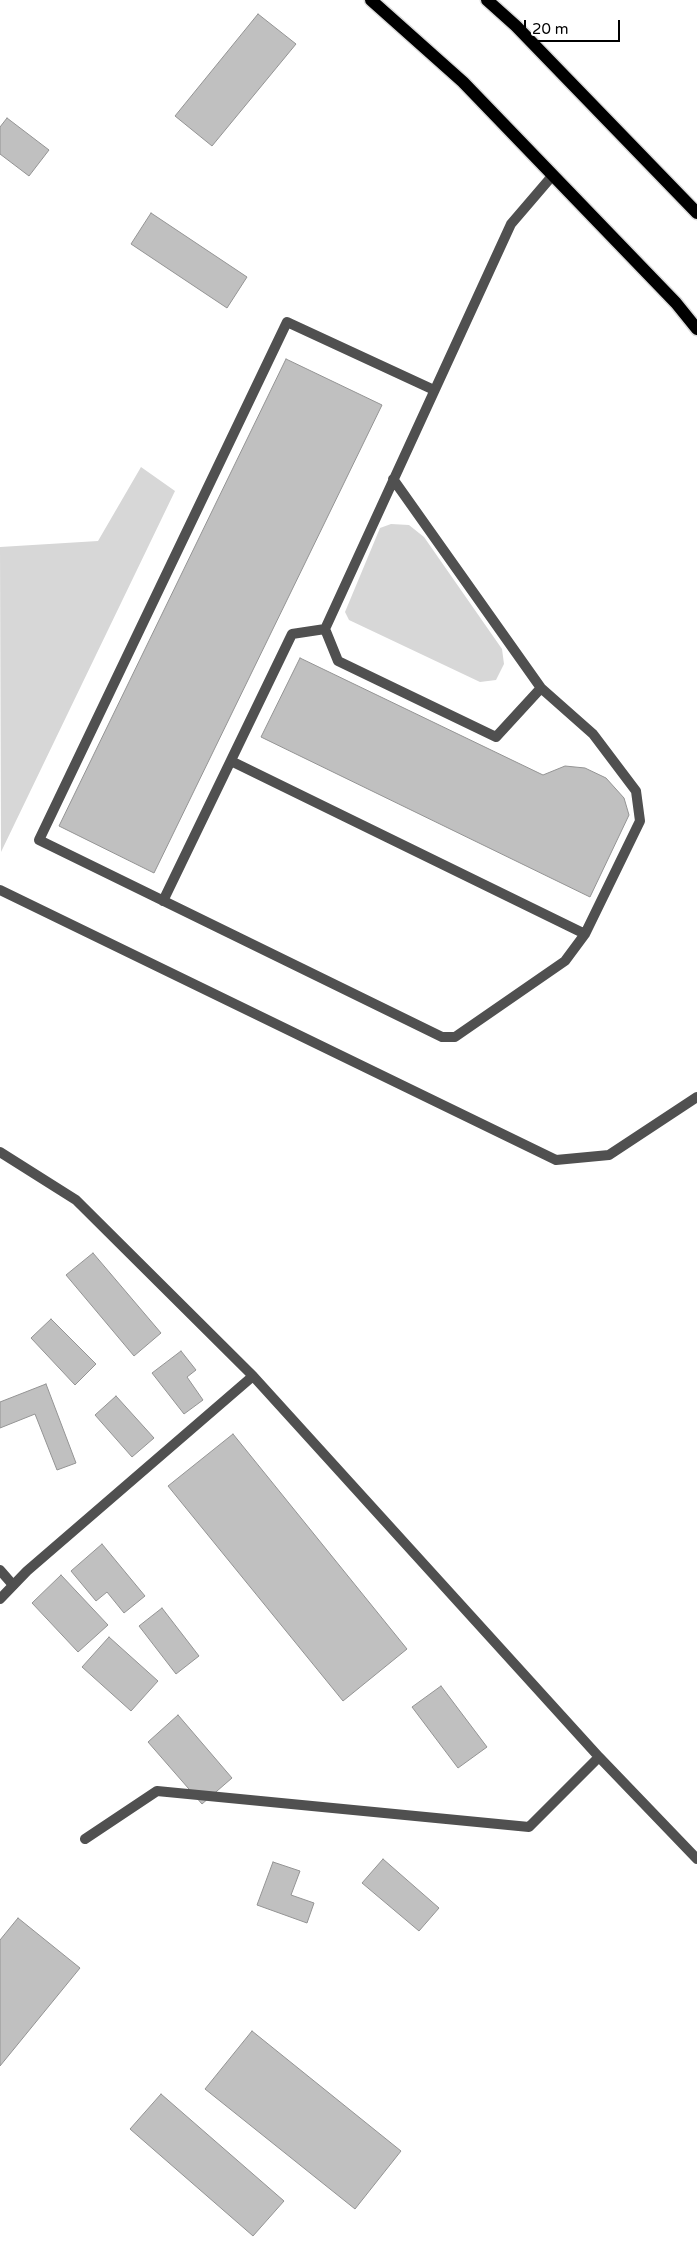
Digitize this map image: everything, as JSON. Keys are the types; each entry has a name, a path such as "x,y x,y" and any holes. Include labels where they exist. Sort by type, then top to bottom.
{"main road":[{"path":"371,0 463,82 676,303 697,329"},
{"path":"487,0 516,26 697,213"}],"street":[{"path":"541,688 496,737 338,661 325,629 511,224 553,175"},
{"path":"394,480 541,688 593,734 636,791 640,821 585,934 564,960 455,1037 442,1037 39,840 287,322 434,390"},
{"path":"163,901 292,634 325,629"},
{"path":"231,761 585,934"},
{"path":"0,890 556,1160 609,1155 697,1097"},
{"path":"0,1152 76,1200 253,1376 598,1757 697,1858"},
{"path":"0,1598 27,1571 253,1376"},
{"path":"0,1570 13,1585"},
{"path":"85,1839 157,1791 529,1827 598,1757"}],"shaded area":[{"path":"141,467 175,491 1,852 0,547 98,541"},
{"path":"391,524 409,525 424,537 502,649 504,664 496,680 480,682 349,620 345,612 380,528"}],"building":[{"path":"258,14 296,44 212,146 175,116"},
{"path":"7,118 49,150 29,176 0,154 0,127"},
{"path":"151,213 247,277 227,308 131,244"},
{"path":"286,359 382,405 154,873 59,826"},
{"path":"300,658 543,775 565,766 585,768 606,778 624,798 629,815 590,897 261,737"},
{"path":"93,1253 161,1333 134,1356 66,1275"},
{"path":"51,1319 96,1364 75,1385 31,1338"},
{"path":"181,1351 196,1370 187,1377 203,1400 184,1414 152,1373"},
{"path":"46,1384 76,1463 57,1470 35,1414 0,1428 0,1402"},
{"path":"116,1396 154,1438 132,1457 95,1415"},
{"path":"233,1434 407,1649 343,1701 168,1486"},
{"path":"102,1544 145,1596 124,1613 107,1592 96,1601 71,1571"},
{"path":"61,1575 108,1625 78,1652 32,1603"},
{"path":"162,1608 199,1656 176,1674 139,1626"},
{"path":"109,1637 158,1681 131,1711 82,1667"},
{"path":"441,1686 487,1747 458,1768 412,1707"},
{"path":"178,1715 232,1778 202,1804 148,1742"},
{"path":"383,1859 439,1908 419,1931 362,1883"},
{"path":"273,1862 300,1871 291,1895 314,1903 307,1923 257,1905"},
{"path":"18,1918 80,1968 0,2066 0,1940"},
{"path":"252,2031 401,2151 355,2209 205,2089"},
{"path":"161,2094 284,2201 253,2236 130,2129"}]}
